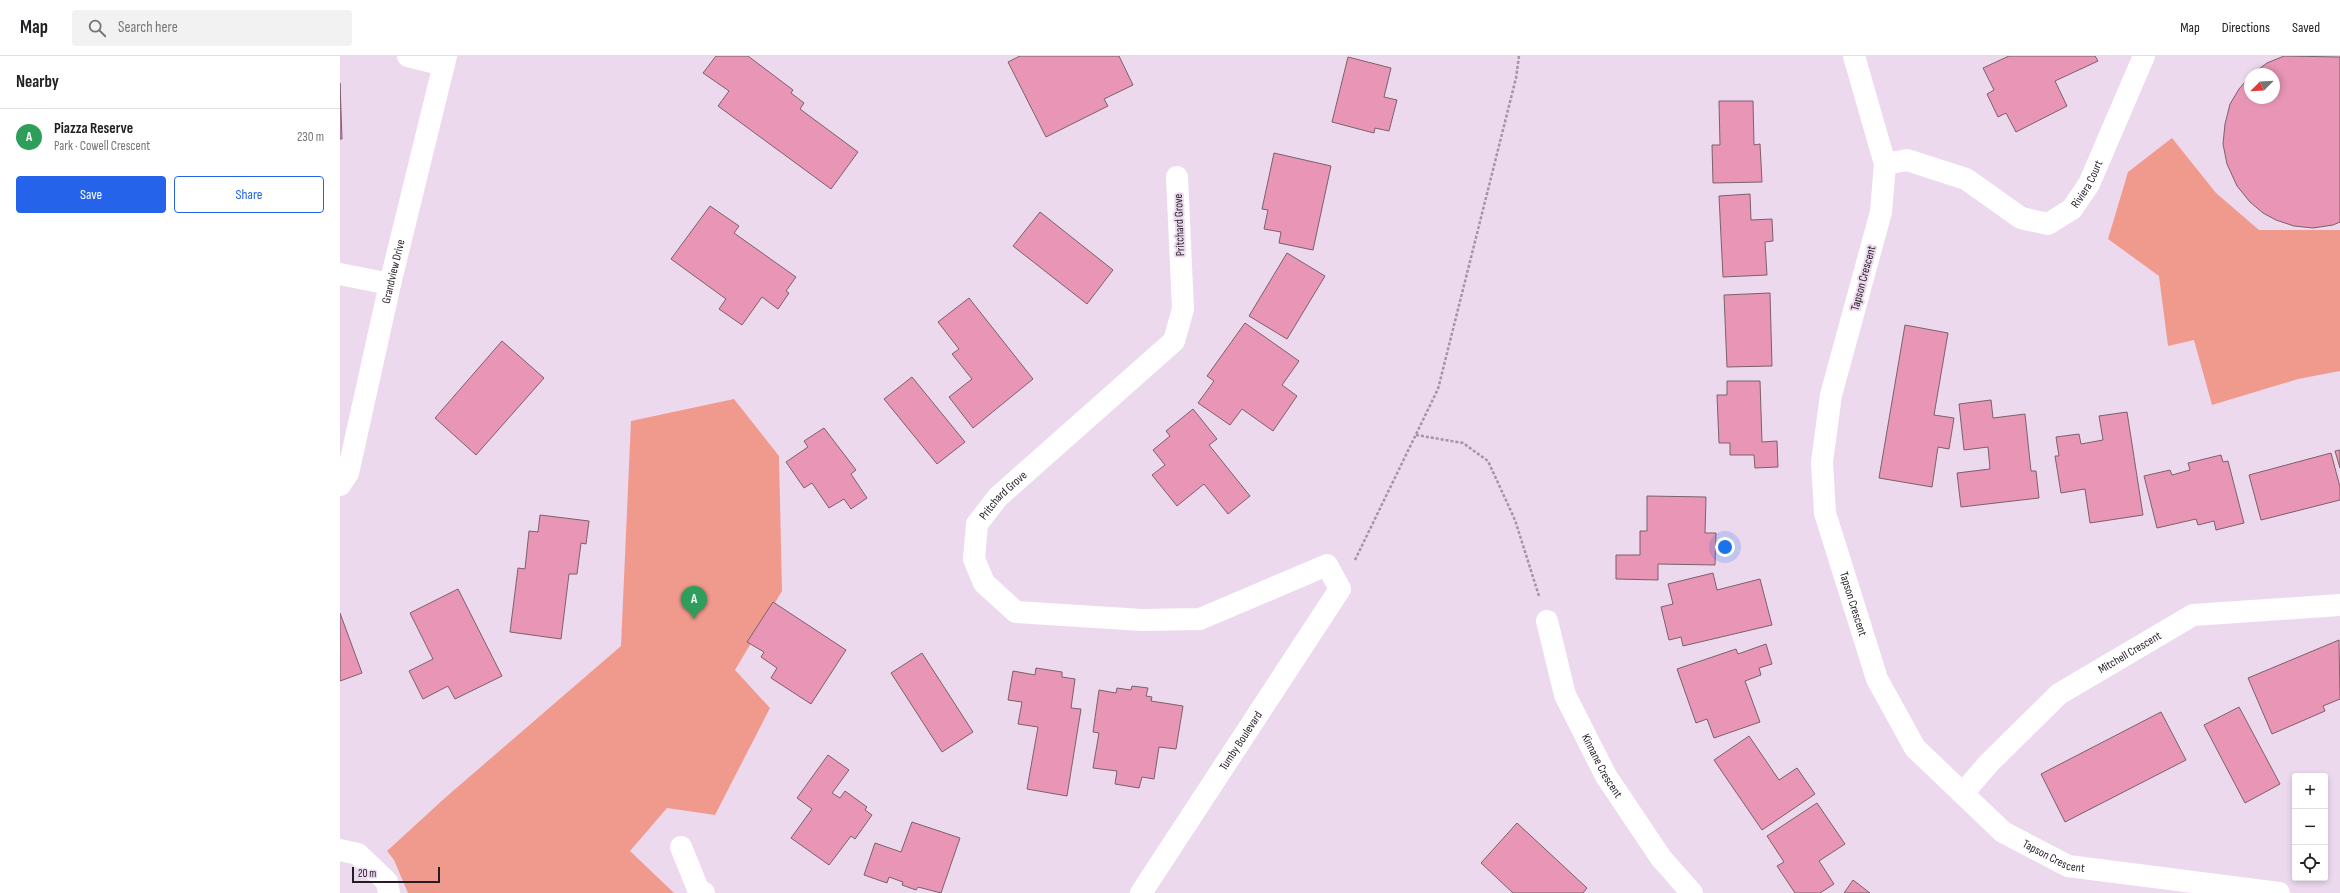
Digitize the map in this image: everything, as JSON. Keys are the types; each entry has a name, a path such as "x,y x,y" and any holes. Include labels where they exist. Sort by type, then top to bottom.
{"street":[{"path":"408,56 445,60"},
{"name":"Tapson Crescent","path":"1854,56 1885,164 1881,212 1831,395 1822,462 1825,513 1877,679 1915,748 2003,832 2068,866 2279,893"},
{"name":"Riviera Court","path":"1885,164 1907,160 1966,179 2021,218 2048,224 2072,209 2089,184 2144,56"},
{"name":"Grandview Drive","path":"340,485 348,472 390,284 445,60"},
{"name":"Pritchard Grove","path":"1177,177 1183,308 1174,342 998,497 977,524 974,559 984,583 1016,612 1142,620 1200,619 1327,565 1340,589"},
{"path":"340,274 390,284"},
{"name":"Tumby Boulevard","path":"1140,893 1340,589"},
{"name":"Mitchell Crescent","path":"1963,793 1989,763 2059,694 2193,615 2340,605"},
{"name":"Kinnane Crescent","path":"1547,621 1565,695 1606,776 1661,858 1692,893"},
{"path":"680,847 698,889 704,893"},
{"path":"340,850 358,854 388,888"}],"path":[{"path":"1340,589 1438,389 1516,78 1519,56"},
{"path":"1416,435 1463,442 1488,461 1515,520 1547,621"}],"shaded area":[{"path":"2172,138 2216,193 2259,230 2340,230 2340,371 2298,379 2212,405 2194,340 2168,346 2159,276 2108,239 2128,172"},
{"path":"734,399 779,456 782,591 735,670 770,708 715,815 667,808 630,851 674,893 408,893 394,860 387,851 446,797 621,646 631,421"}],"building":[{"path":"716,56 748,56 793,90 791,93 804,103 800,109 858,152 831,189 718,106 729,91 703,73"},
{"path":"1020,56 1119,56 1133,85 1104,99 1108,106 1046,137 1008,62"},
{"path":"2009,56 2095,56 2098,61 2055,81 2067,106 2016,132 2006,113 1998,117 1987,94 1994,90 1983,68"},
{"path":"2284,56 2340,57 2340,222 2333,225 2313,228 2294,226 2276,220 2263,213 2250,202 2237,186 2227,164 2223,144 2225,124 2230,104 2244,83 2244,104 2280,104 2280,68 2260,68 2267,63"},
{"path":"1348,57 1391,68 1384,97 1397,100 1389,131 1375,128 1374,133 1332,122"},
{"path":"340,83 342,139 340,139"},
{"path":"1719,101 1753,101 1754,145 1760,144 1762,182 1713,183 1712,145 1720,145"},
{"path":"1274,153 1331,166 1313,250 1279,243 1281,232 1264,229 1268,210 1262,209"},
{"path":"1750,194 1751,220 1772,219 1773,241 1765,242 1767,275 1723,277 1719,196"},
{"path":"710,206 739,226 734,233 796,277 786,291 789,293 778,309 762,297 742,325 719,309 726,299 671,259"},
{"path":"1040,212 1113,270 1087,304 1013,246"},
{"path":"1287,253 1325,276 1287,339 1249,316"},
{"path":"1770,293 1772,366 1727,367 1724,295"},
{"path":"969,298 1033,379 973,428 949,397 972,379 952,354 959,349 938,322"},
{"path":"1245,323 1299,361 1282,385 1297,396 1273,431 1242,409 1230,425 1198,403 1214,381 1207,376"},
{"path":"1905,325 1948,333 1934,415 1954,418 1949,449 1938,447 1932,487 1879,478"},
{"path":"502,341 544,378 476,455 435,418"},
{"path":"912,377 965,442 937,464 884,399"},
{"path":"1727,381 1760,381 1762,442 1777,441 1778,467 1755,468 1754,455 1730,455 1730,443 1719,443 1717,395 1727,395"},
{"path":"1991,400 1993,418 2025,414 2031,471 2036,471 2039,498 1961,507 1957,473 1990,469 1988,447 1964,450 1959,404"},
{"path":"1193,409 1217,439 1209,445 1250,496 1228,514 1204,484 1177,506 1152,475 1165,465 1153,450 1170,436 1166,431"},
{"path":"2127,412 2143,515 2090,523 2085,489 2061,493 2055,456 2059,456 2056,437 2079,434 2081,444 2103,440 2099,416"},
{"path":"824,428 856,470 851,474 867,498 851,509 844,499 829,508 812,483 804,488 786,462 808,447 804,441"},
{"path":"2340,450 2340,468 2335,451"},
{"path":"2331,453 2340,487 2340,500 2261,520 2249,475"},
{"path":"2221,455 2223,462 2228,461 2244,523 2216,530 2214,521 2198,525 2196,519 2157,528 2144,476 2170,470 2172,475 2190,470 2188,463"},
{"path":"1647,496 1706,497 1705,533 1716,533 1715,565 1658,564 1658,580 1616,579 1616,555 1640,555 1640,531 1647,531"},
{"path":"540,515 589,521 586,544 581,543 577,574 569,574 561,639 510,632 518,568 525,569 529,531 538,532"},
{"path":"1713,573 1717,590 1760,579 1772,625 1683,646 1681,637 1669,640 1661,607 1673,604 1668,584"},
{"path":"458,589 502,676 455,699 448,686 423,699 409,671 433,659 410,613"},
{"path":"773,602 846,650 811,704 771,678 777,668 761,657 764,652 747,642"},
{"path":"340,613 362,673 340,681"},
{"path":"2339,640 2340,699 2323,706 2325,711 2272,734 2248,678"},
{"path":"1766,644 1772,664 1759,668 1761,675 1745,681 1760,722 1714,738 1707,719 1696,723 1677,669 1736,649 1738,654"},
{"path":"922,653 973,732 942,752 891,673"},
{"path":"1036,668 1062,672 1062,677 1075,679 1071,708 1081,709 1067,796 1027,789 1038,727 1018,724 1022,702 1008,700 1013,671 1035,675"},
{"path":"1132,686 1148,688 1146,696 1152,697 1151,701 1183,706 1176,749 1159,747 1154,779 1142,777 1139,788 1115,784 1117,771 1093,768 1099,733 1093,732 1099,690 1116,693 1117,688 1131,690"},
{"path":"2239,707 2280,784 2245,803 2204,725"},
{"path":"2161,712 2186,760 2065,822 2041,774"},
{"path":"1749,736 1779,780 1797,768 1815,794 1762,830 1714,760"},
{"path":"828,755 849,770 832,793 840,798 845,791 867,807 865,810 872,815 855,839 851,836 829,865 791,838 812,809 797,798"},
{"path":"1817,803 1845,844 1819,861 1834,884 1820,893 1795,893 1777,866 1784,862 1767,836"},
{"path":"912,822 960,838 941,893 918,887 916,890 902,885 903,882 889,877 887,883 864,875 875,843 901,852"},
{"path":"1517,823 1587,888 1583,893 1513,893 1481,863"},
{"path":"1853,880 1870,893 1844,893"}],"place":[{"name":"Piazza Reserve","path":"694,619"}]}
